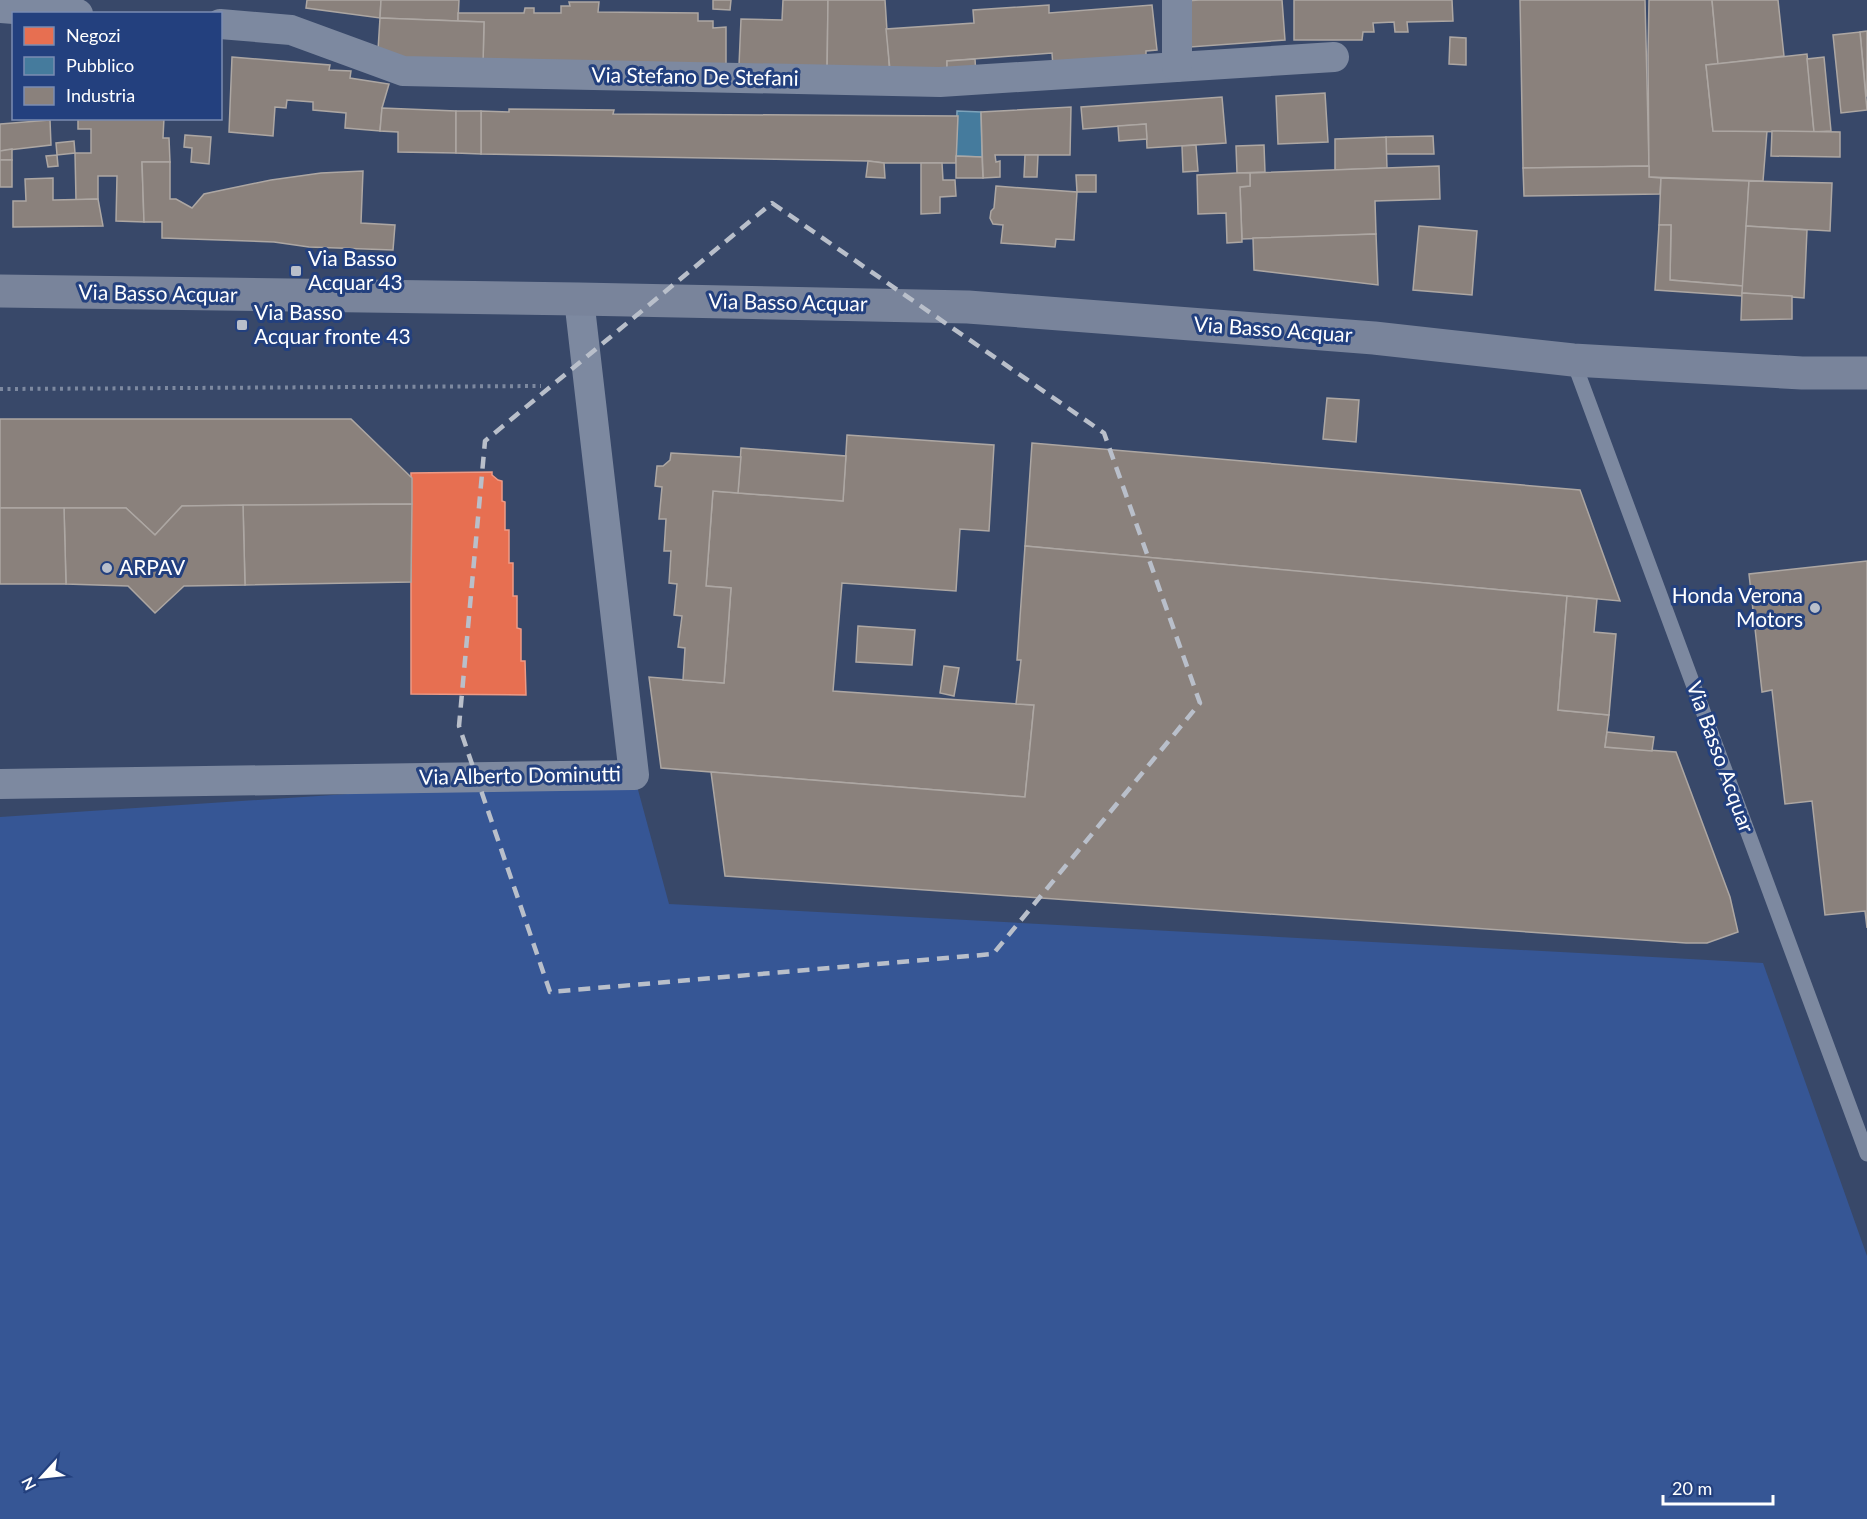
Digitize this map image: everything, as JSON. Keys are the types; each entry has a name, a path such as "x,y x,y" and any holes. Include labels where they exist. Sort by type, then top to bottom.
{"main road":[{"name":"Via Basso Acquar","path":"0,291 968,307 1374,338 1573,360 1802,373 1867,373"}],"street":[{"path":"1177,0 1177,67"},
{"path":"0,8 52,12"},
{"name":"Via Stefano De Stefani","path":"222,24 291,30 403,71 940,82 1334,57"},
{"name":"Via Alberto Dominutti","path":"0,784 634,774 579,299"}],"lane":[{"name":"Via Basso Acquar","path":"1573,360 1867,1154"}],"path":[{"path":"0,389 541,386"}],"highlighted area":[{"path":"772,203 1104,433 1200,703 993,954 550,992 459,726 485,441"}],"shaded area":[{"path":"634,775 669,904 1763,963 1867,1256 1867,1519 0,1519 0,817"}],"building: Negozi":[{"path":"492,472 492,475 502,481 505,530 509,530 509,563 513,563 513,596 517,596 517,628 521,629 521,661 525,661 526,695 411,694 411,473"}],"building: Pubblico":[{"path":"957,111 981,112 982,157 956,156"}],"building: Industria":[{"path":"307,0 381,0 380,18 306,8"},
{"path":"381,0 459,0 458,21 380,18"},
{"path":"713,0 731,0 730,10 713,9"},
{"path":"783,0 828,0 827,75 739,65 741,19 782,20"},
{"path":"828,0 885,0 890,78 827,75"},
{"path":"1282,0 1285,40 1190,47 1186,1"},
{"path":"1294,0 1452,0 1453,21 1407,22 1408,32 1395,32 1394,22 1373,23 1374,32 1363,32 1362,40 1294,40"},
{"path":"1520,0 1645,0 1649,166 1523,168"},
{"path":"1649,0 1712,0 1718,64 1706,65 1713,131 1767,131 1763,181 1649,177"},
{"path":"1712,0 1778,0 1784,56 1718,64"},
{"path":"569,2 599,2 598,12 698,13 698,21 713,21 713,28 726,27 726,68 483,65 484,22 458,21 458,13 524,13 525,8 534,8 534,13 561,13 561,6 570,6"},
{"path":"1049,5 1049,13 1152,5 1157,50 1146,51 1146,58 1053,67 1052,53 947,61 947,69 890,70 886,29 974,23 973,10"},
{"path":"380,18 484,22 483,65 411,62 378,50"},
{"path":"1867,31 1867,96 1866,96 1860,32"},
{"path":"1860,32 1867,110 1841,113 1833,35"},
{"path":"1450,37 1466,38 1466,65 1449,64"},
{"path":"1807,54 1814,132 1713,131 1706,65"},
{"path":"232,57 330,65 329,70 351,71 350,78 389,84 382,108 380,131 345,128 346,113 313,110 313,102 287,100 286,108 275,107 273,136 229,132"},
{"path":"1824,57 1831,131 1814,132 1807,59"},
{"path":"975,59 976,75 947,69 947,61"},
{"path":"1325,93 1328,142 1278,144 1276,96"},
{"path":"1222,97 1226,143 1147,148 1146,124 1083,129 1081,107"},
{"path":"1071,107 1070,155 995,155 996,162 1000,161 1000,177 983,178 981,112"},
{"path":"382,108 456,111 456,153 398,152 398,132 380,131"},
{"path":"509,109 614,110 613,114 958,116 956,163 481,154 481,111 509,112"},
{"path":"456,111 481,111 481,154 456,153"},
{"path":"50,120 51,145 0,151 0,124"},
{"path":"78,120 164,120 163,138 169,138 170,162 142,162 144,222 116,221 117,176 98,176 98,199 76,200 75,153 91,153 91,129 78,129"},
{"path":"1146,124 1147,139 1119,141 1118,126"},
{"path":"1772,131 1840,132 1840,157 1771,156"},
{"path":"185,135 211,137 209,164 191,162 192,148 184,147"},
{"path":"1433,136 1434,154 1386,154 1386,137"},
{"path":"1386,137 1387,168 1335,170 1335,139"},
{"path":"74,141 75,153 57,155 56,143"},
{"path":"1196,145 1198,171 1183,172 1182,146"},
{"path":"1264,145 1265,172 1237,173 1236,146"},
{"path":"12,149 12,160 0,160 0,151"},
{"path":"57,155 58,166 48,167 46,156"},
{"path":"1025,155 1038,155 1037,177 1024,177"},
{"path":"956,156 982,157 983,178 956,178"},
{"path":"0,160 12,160 12,187 0,187"},
{"path":"868,161 884,163 885,178 866,177"},
{"path":"142,162 170,162 170,199 176,199 192,208 204,194 213,192 321,173 363,171 361,223 395,225 393,250 309,247 274,242 162,238 162,222 144,222"},
{"path":"921,163 942,163 943,180 955,180 956,196 940,197 940,213 921,214"},
{"path":"1439,166 1440,199 1375,201 1376,234 1242,239 1240,187 1250,186 1250,173"},
{"path":"1649,166 1649,177 1661,178 1660,194 1524,196 1523,168"},
{"path":"1250,173 1250,186 1240,187 1242,242 1227,243 1226,213 1198,214 1197,175"},
{"path":"1076,175 1096,175 1096,192 1077,192"},
{"path":"53,178 53,200 98,199 103,226 13,227 13,201 26,201 25,179"},
{"path":"1661,178 1749,181 1743,286 1670,280 1671,225 1659,225"},
{"path":"1749,181 1832,183 1830,231 1746,226"},
{"path":"996,186 1077,192 1074,240 1056,239 1055,247 1001,243 1003,225 993,224 990,218 994,208"},
{"path":"1659,225 1671,225 1670,280 1743,286 1742,296 1655,290"},
{"path":"1419,226 1477,231 1472,295 1413,290"},
{"path":"1746,226 1807,230 1804,298 1742,293"},
{"path":"1376,234 1378,285 1254,270 1253,238"},
{"path":"1742,293 1792,296 1792,319 1741,320"},
{"path":"1327,398 1359,400 1356,442 1323,439"},
{"path":"0,419 351,419 412,478 412,504 182,506 155,535 126,508 0,508"},
{"path":"847,435 994,445 989,531 960,529 956,591 842,583 833,691 1034,705 1025,797 661,768 649,677 724,683 731,588 706,586 713,491 843,501"},
{"path":"1032,443 1580,490 1620,601 1025,546"},
{"path":"741,448 846,456 843,501 738,493"},
{"path":"671,453 741,457 738,493 713,491 706,586 731,588 724,683 683,680 685,648 678,647 682,616 674,615 677,584 669,583 671,551 664,551 666,519 659,519 662,487 655,486 657,466 663,466 670,460"},
{"path":"412,504 411,582 245,585 243,505"},
{"path":"243,505 245,585 184,586 155,613 128,586 66,584 64,508 126,508 155,535 182,506"},
{"path":"0,508 64,508 66,584 0,584"},
{"path":"1025,546 1567,596 1558,710 1609,715 1605,747 1676,752 1730,897 1738,932 1707,943 1686,943 725,876 711,772 1025,797 1034,705 1016,704 1021,660 1017,660"},
{"path":"1867,561 1867,928 1865,911 1825,915 1812,801 1785,804 1772,690 1762,692 1749,574"},
{"path":"1567,596 1597,599 1594,632 1616,634 1609,715 1558,710"},
{"path":"858,626 915,630 912,665 856,662"},
{"path":"944,666 959,668 954,696 940,693"},
{"path":"1607,732 1654,737 1652,751 1605,747"}],"place":[{"name":"Via Basso Acquar 43","path":"296,271"},
{"name":"Via Basso Acquar fronte 43","path":"242,325"},
{"name":"ARPAV","path":"107,568"},
{"name":"Honda Verona Motors","path":"1815,608"}]}
